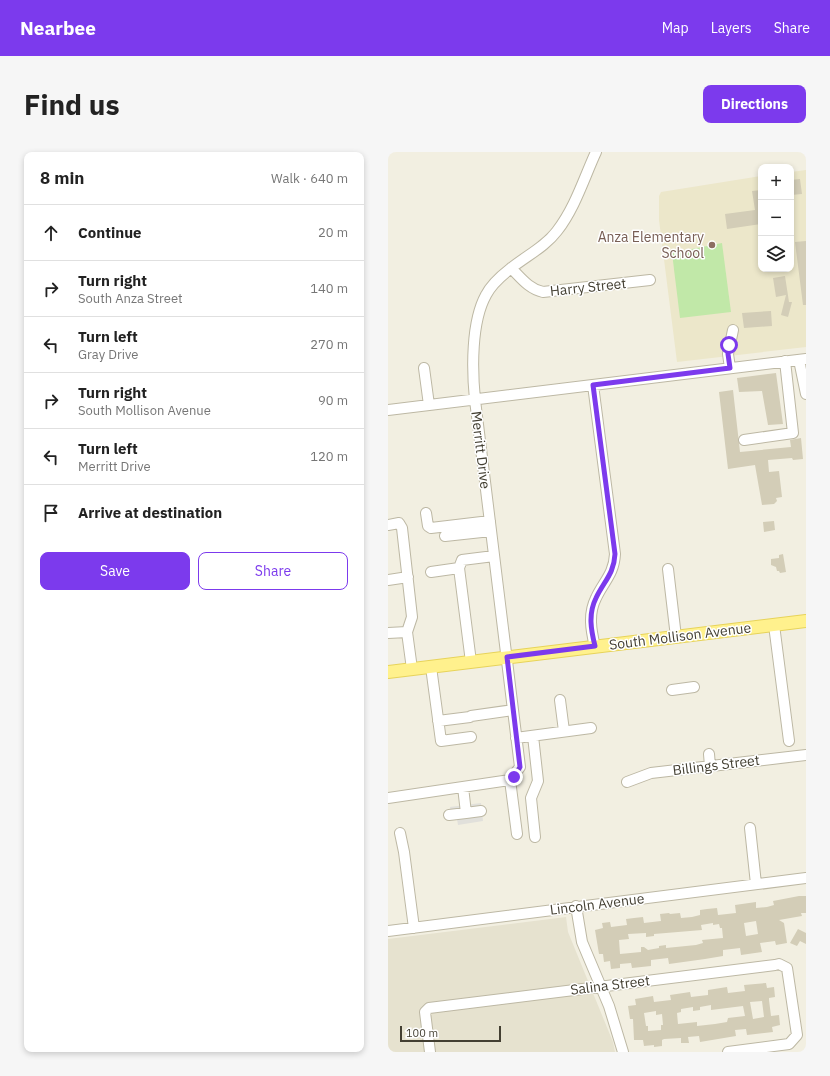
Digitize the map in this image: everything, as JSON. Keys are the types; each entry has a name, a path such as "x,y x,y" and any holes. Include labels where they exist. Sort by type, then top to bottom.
{"main road":[{"name":"South Mollison Avenue","path":"388,672 806,621"}],"street":[{"name":"Merritt Drive","path":"507,781 520,767 475,400 472,363 479,314 485,296 492,285 511,268 548,241 557,232 564,221 596,152"},
{"name":"Harry Street","path":"511,268 529,286 543,292 650,280"},
{"path":"730,368 728,354 732,330"},
{"path":"388,410 803,359 806,394"},
{"path":"744,440 793,433 785,362"},
{"path":"424,368 428,405"},
{"path":"593,385 615,554 611,574 598,594 591,612 590,624 595,646"},
{"path":"426,513 428,526 431,528 490,526"},
{"path":"388,525 399,523 402,525 412,617 407,632 412,669"},
{"path":"445,536 490,526"},
{"path":"471,662 459,568 462,560 494,556"},
{"path":"431,572 459,568"},
{"path":"668,569 676,637"},
{"path":"388,580 408,577"},
{"path":"774,625 789,741"},
{"path":"388,633 407,632"},
{"path":"431,667 440,741 471,737"},
{"path":"672,690 694,688"},
{"path":"560,700 564,731"},
{"path":"438,721 513,710"},
{"path":"516,738 591,728"},
{"path":"533,736 538,781 531,798 535,837"},
{"path":"709,754 710,766"},
{"name":"Billings Street","path":"627,782 651,773 806,755"},
{"path":"388,798 462,786 507,781 517,834"},
{"path":"462,786 466,813"},
{"path":"449,815 481,811"},
{"path":"750,828 756,884"},
{"path":"400,834 404,852 414,928"},
{"name":"Lincoln Avenue","path":"388,931 806,878"},
{"path":"576,906 582,942 616,1024 623,1052"},
{"name":"Salina Street","path":"430,1052 424,1012 429,1008 779,964 787,968 790,976 797,1035 793,1041 783,1045 728,1052"}],"shaded area":[{"name":"Anza Elementary School","path":"806,170 806,347 677,362 659,220 659,196 661,192 758,176 758,272 794,272 794,172"},
{"path":"481,803 483,821 458,825 457,819 451,813 450,807"},
{"path":"566,917 568,932 613,1042 615,1052 388,1052 388,939"}],"green space":[{"path":"722,243 731,312 680,318 672,253"}],"building":[{"path":"800,179 802,194 794,195 794,180"},
{"path":"758,190 758,224 727,229 725,214 755,210 752,191"},
{"path":"806,241 806,305 803,305 795,242"},
{"path":"785,276 789,302 792,302 788,317 781,315 786,295 776,297 773,278"},
{"path":"771,311 772,326 744,328 742,313"},
{"path":"776,373 783,424 768,425 762,391 739,392 737,378"},
{"path":"733,390 740,452 791,447 790,440 801,438 803,459 793,460 792,458 768,460 769,472 779,471 782,497 776,498 777,501 774,504 762,505 755,465 728,469 719,392"},
{"path":"774,521 775,530 764,532 763,522"},
{"path":"783,554 786,572 780,573 777,571 776,567 771,565 771,559 779,558 779,555"},
{"path":"806,896 806,913 801,913 802,916 779,920 784,923 787,943 776,945 775,941 760,943 762,952 741,955 740,948 723,950 723,956 705,959 669,964 668,958 651,960 651,966 632,968 631,963 620,964 620,968 611,969 610,961 604,962 603,954 599,954 595,930 603,928 602,923 610,922 611,927 627,925 626,919 643,917 644,923 661,921 660,914 669,913 680,913 681,918 692,917 700,915 700,910 717,908 718,915 736,913 735,905 756,902 756,908 767,907 774,905 773,901","holes":["756,921 758,934 746,936 744,923","713,923 713,925 719,924 720,928 722,928 723,938 702,940 703,943 696,945 666,948 666,945 648,950 641,947 641,952 620,954 619,940 629,939 628,934 646,933 646,937 654,936 654,934 702,930 701,925"]},
{"path":"798,929 806,933 806,944 800,941 797,946 790,943"},
{"path":"766,983 767,988 774,987 775,997 769,998 771,1016 779,1015 780,1025 772,1027 773,1032 747,1035 746,1029 735,1030 736,1036 700,1042 699,1036 688,1037 689,1043 681,1043 681,1038 664,1039 662,1040 662,1046 654,1047 654,1045 644,1046 643,1040 634,1040 633,1019 630,1019 628,1006 636,1005 635,999 653,996 654,1002 671,1000 670,995 690,992 691,997 708,995 708,990 727,987 728,993 745,991 744,985","holes":["762,1001 764,1017 753,1019 750,1002","711,1005 711,1010 743,1006 745,1016 728,1018 727,1022 715,1024 697,1026 697,1022 678,1024 677,1013 681,1012 681,1009 693,1007 693,1011 700,1010 700,1007","656,1011 656,1015 662,1014 663,1025 661,1025 661,1030 648,1031 644,1013"]}],"place":[{"name":"Anza Elementary School","path":"712,245"}],"route":[{"path":"514,777 520,767 507,657 595,646 591,631 590,618 595,600 611,574 614,563 615,554 593,385 730,368 728,354 729,345"}]}
